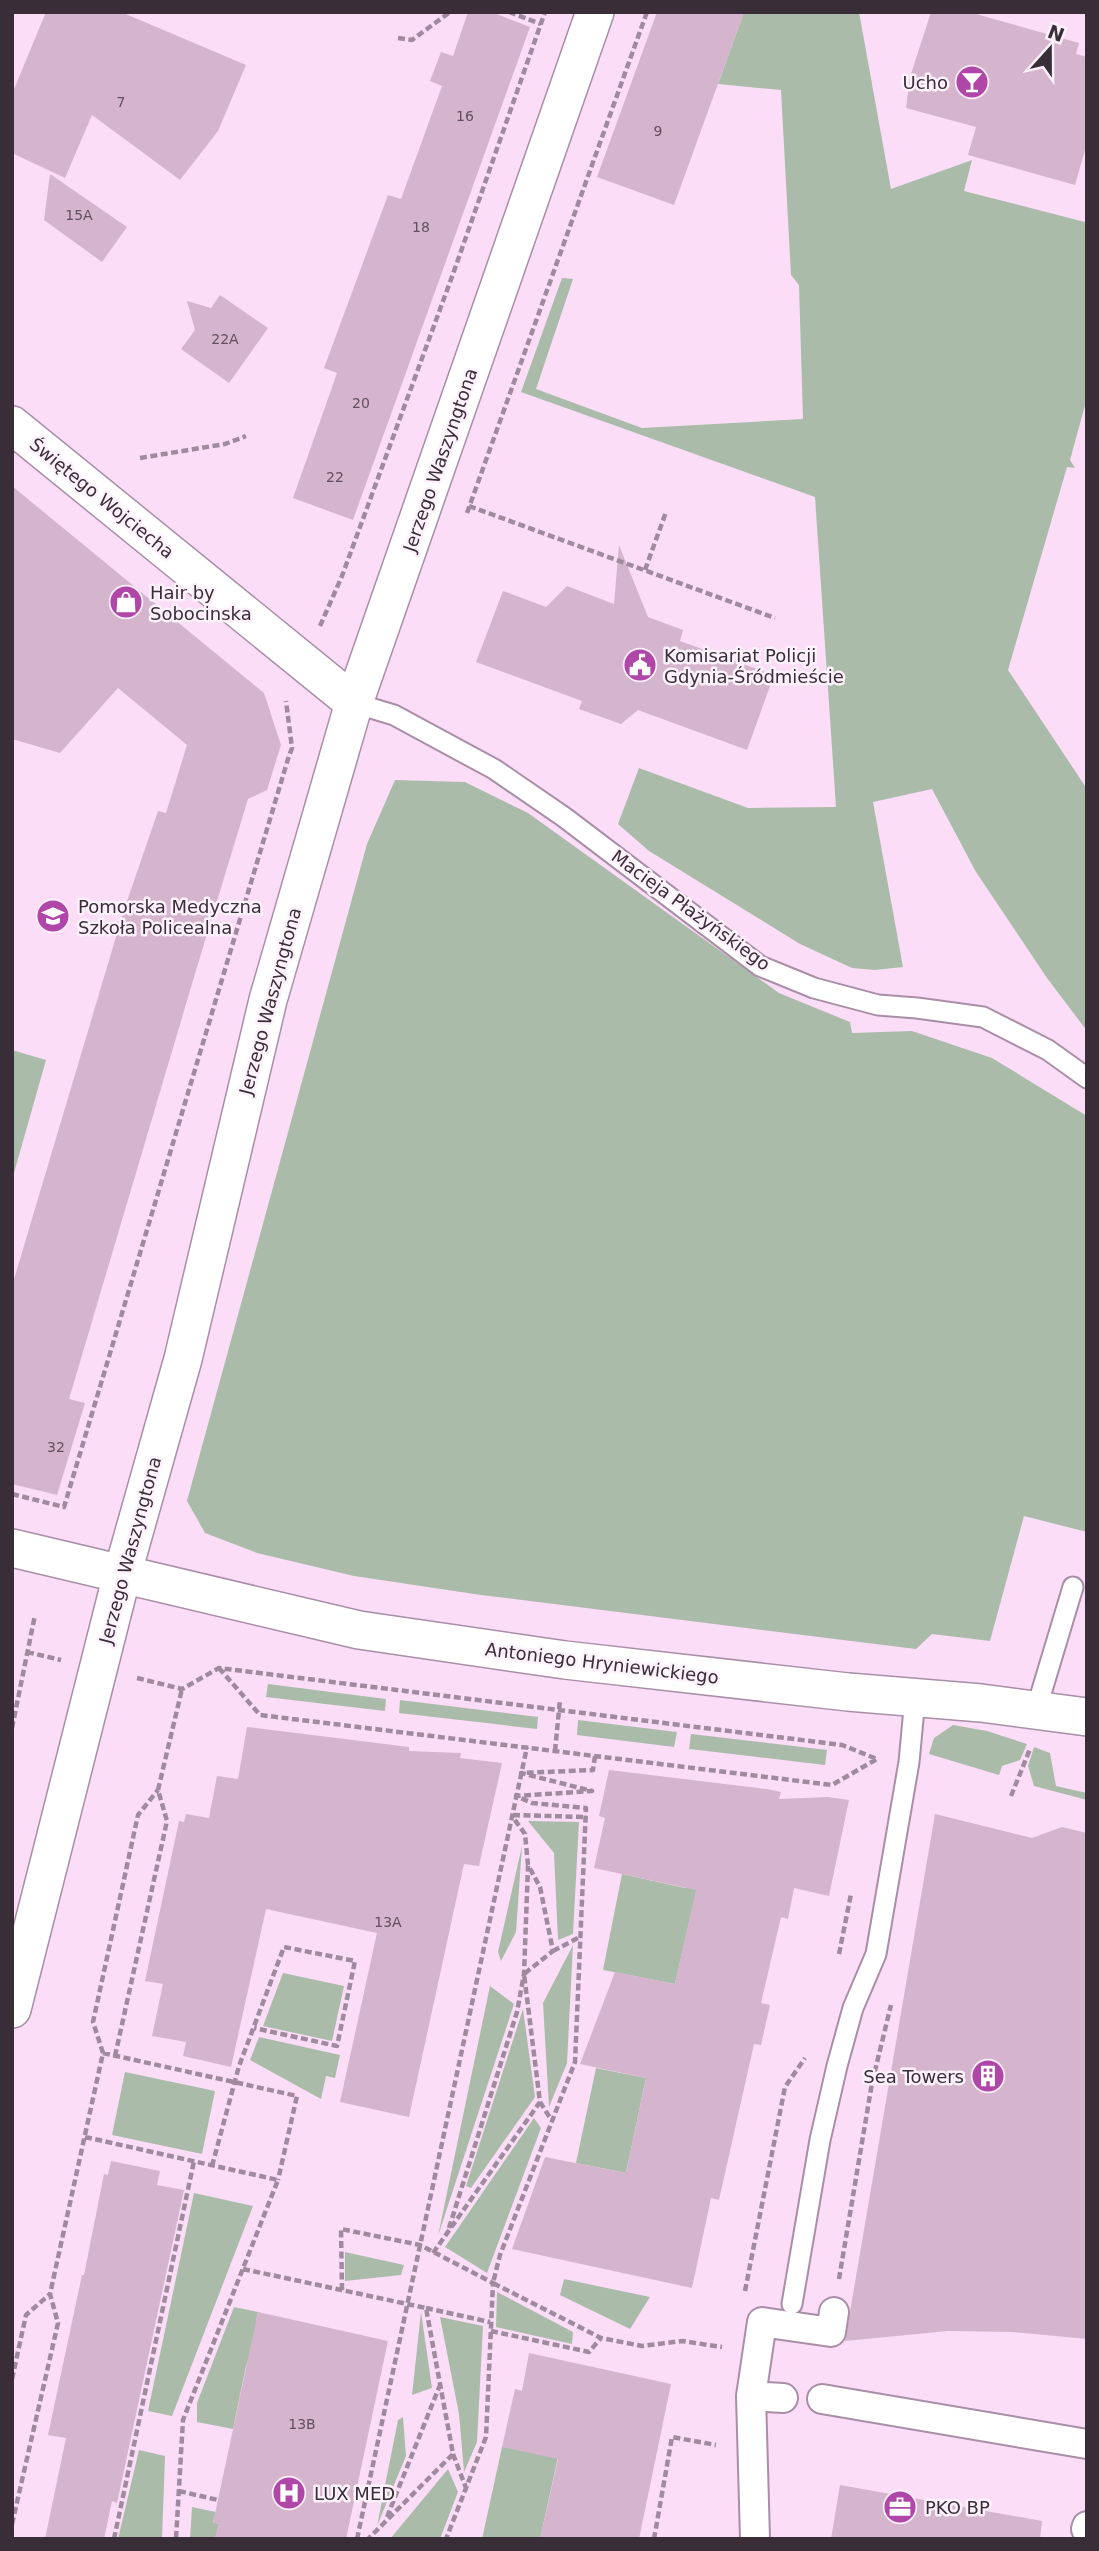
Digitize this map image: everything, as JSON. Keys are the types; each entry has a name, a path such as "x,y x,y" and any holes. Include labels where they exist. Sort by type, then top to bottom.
{"street":[{"name":"Jerzego Waszyngtona","path":"12,2009 122,1575 183,1359 268,1000 354,703 595,12"},
{"name":"Świętego Wojciecha","path":"12,425 354,703"},
{"name":"Antoniego Hryniewickiego","path":"12,1548 359,1630 565,1660 1087,1717"},
{"path":"755,2539 751,2396 762,2322 831,2332 834,2312"},
{"path":"751,2396 783,2398"},
{"path":"822,2399 1087,2444"}],"lane":[{"name":"Macieja Płażyńskiego","path":"354,703 394,715 494,769 564,817 760,965 814,988 877,1005 917,1007 983,1017 1048,1050 1087,1078"},
{"path":"1036,1710 1073,1587"},
{"path":"792,2304 820,2140 837,2066 853,2008 876,1954 907,1776 915,1698"}],"path":[{"path":"398,38 412,40 450,12"},
{"path":"509,12 541,24"},
{"path":"316,634 342,576 545,12"},
{"path":"465,517 648,12"},
{"path":"140,458 225,444 246,436"},
{"path":"469,506 775,618"},
{"path":"645,570 666,512"},
{"path":"12,1494 64,1507 292,748 285,702"},
{"path":"12,1728 35,1615"},
{"path":"12,2524 58,2323 50,2294 103,2053 93,2022 138,1815 158,1790 182,1689 219,1668 842,1745 877,1759 832,1785 260,1715 219,1668"},
{"path":"1011,1796 1031,1746 1036,1710"},
{"path":"555,1751 558,1711"},
{"path":"356,2539 527,1747"},
{"path":"521,1773 593,1770 595,1756"},
{"path":"516,1796 592,1791 521,1773"},
{"path":"115,2056 167,1821 158,1790"},
{"path":"446,2539 486,2437 493,2283 499,2255 575,2062 586,1808 532,1803 516,1796"},
{"path":"512,1815 585,1817"},
{"path":"448,2232 517,2012 524,1974 528,1865 525,1834 512,1815"},
{"path":"528,1865 540,1887 553,1951"},
{"path":"524,1974 553,1951 580,1936"},
{"path":"212,2166 235,2082 254,2028 284,1947 355,1961 337,2046 254,2028"},
{"path":"524,1974 540,2102 552,2121"},
{"path":"834,2312 872,2083 892,2003"},
{"path":"103,2053 297,2096 278,2180 183,2420 176,2539"},
{"path":"433,2253 540,2102"},
{"path":"85,2137 278,2180"},
{"path":"114,2539 194,2161"},
{"path":"342,2290 341,2229 420,2245 601,2338 642,2346 682,2341 758,2353"},
{"path":"243,2269 491,2323"},
{"path":"12,2379 26,2315 50,2294"},
{"path":"426,2308 453,2455 466,2488"},
{"path":"491,2331 589,2352 601,2338"},
{"path":"385,2521 440,2384"},
{"path":"654,2539 672,2437 751,2451"},
{"path":"368,2539 453,2455"},
{"path":"179,2491 218,2500"}],"green space":[{"path":"744,12 859,12 891,189 972,160 964,191 1085,222 1087,216 1087,398 1070,460 1075,468 1067,467 1008,670 1087,789 1087,1031 1047,978 976,872 932,789 873,802 903,967 875,970 852,968 800,944 649,851 618,824 639,768 748,808 836,807 815,497 521,392 562,278 573,279 536,389 642,428 803,419 799,285 791,275 781,90 718,84"},
{"path":"395,780 465,782 528,813 779,993 850,1022 852,1033 912,1031 992,1058 1087,1116 1087,1532 1024,1516 990,1641 932,1634 916,1649 481,1595 354,1576 257,1553 205,1533 187,1501 367,844"},
{"path":"12,1050 46,1060 12,1180"},
{"path":"268,1684 386,1699 385,1711 266,1697"},
{"path":"400,1700 538,1717 537,1729 399,1713"},
{"path":"578,1720 677,1732 674,1747 577,1735"},
{"path":"953,1725 987,1731 1027,1744 1020,1760 1002,1766 999,1775 929,1754 934,1738"},
{"path":"691,1734 827,1750 825,1765 689,1749"},
{"path":"1034,1747 1050,1753 1056,1786 1087,1793 1087,1800 1034,1786 1028,1766"},
{"path":"528,1821 579,1822 573,1934 558,1940 554,1853"},
{"path":"522,1846 516,1932 501,1961 498,1952"},
{"path":"622,1874 685,1888 699,1879 675,1984 603,1970"},
{"path":"573,1945 567,2063 549,2107 543,2003"},
{"path":"283,1973 344,1986 332,2041 263,2026"},
{"path":"490,1986 514,2004 438,2236"},
{"path":"523,2009 535,2097 471,2188 466,2186"},
{"path":"259,2037 340,2055 335,2078 326,2076 321,2099 250,2060"},
{"path":"596,2068 646,2078 626,2173 576,2163"},
{"path":"125,2072 215,2091 202,2154 112,2135"},
{"path":"534,2118 541,2128 487,2273 445,2247"},
{"path":"194,2193 253,2206 172,2416 148,2411"},
{"path":"345,2252 404,2265 401,2275 345,2281"},
{"path":"564,2279 650,2297 630,2329 560,2295"},
{"path":"497,2292 573,2332 572,2344 496,2327"},
{"path":"234,2307 258,2312 256,2321 262,2322 246,2366 233,2429 197,2422 197,2403"},
{"path":"421,2312 432,2388 412,2395"},
{"path":"440,2317 483,2326 477,2442 464,2472 459,2414"},
{"path":"403,2417 406,2456 377,2526 398,2420"},
{"path":"502,2447 560,2448 540,2539 482,2539"},
{"path":"139,2450 165,2456 162,2539 118,2539"},
{"path":"448,2469 458,2492 440,2539 390,2539"},
{"path":"192,2507 216,2512 213,2522 219,2524 215,2539 190,2539"}],"building":[{"path":"46,12 121,12 246,65 218,131 180,180 92,115 65,178 12,153 12,94"},
{"path":"468,12 491,12 530,27 353,520 293,498 337,373 324,368 388,195 401,199 442,86 430,81 441,52 453,56"},
{"path":"657,12 744,12 674,205 597,177"},
{"path":"931,12 969,12 1079,43 1076,54 1087,57 1087,143 1075,185 968,155 976,127 906,108 910,77"},
{"path":"50,174 127,227 102,262 44,220"},
{"path":"220,295 268,328 229,383 181,349 195,330 187,301 211,308"},
{"path":"12,486 264,693 281,745 267,790 248,799 197,967 69,1399 85,1403 57,1495 12,1484 12,1286 124,910 158,811 166,813 187,745 118,688 60,753 12,739"},
{"path":"619,545 648,617 683,630 680,641 774,675 747,750 638,710 621,724 579,709 582,701 476,662 503,591 546,607 567,586 614,604"},
{"path":"247,1727 409,1747 409,1751 461,1753 460,1758 502,1763 479,1866 464,1864 409,2117 340,2102 377,1933 266,1909 231,2067 183,2056 186,2042 152,2036 163,1984 145,1981 179,1821 184,1822 186,1814 209,1818 217,1776 238,1779"},
{"path":"609,1770 767,1789 781,1792 779,1799 828,1797 849,1800 829,1896 794,1888 788,1919 781,1917 761,2003 770,2005 761,2045 754,2044 719,2200 711,2198 692,2288 512,2249 545,2157 626,2173 646,2078 580,2064 615,1972 675,1984 696,1890 594,1868 605,1818 599,1816"},
{"name":"Sea Towers","path":"935,1814 1032,1838 1062,1827 1087,1833 1087,2339 1012,2332 948,2331 845,2341"},
{"path":"111,2161 160,2171 157,2185 184,2190 117,2503 112,2501 104,2539 45,2539 66,2438 48,2435 104,2174 108,2175"},
{"path":"258,2312 388,2341 346,2539 215,2539 219,2524 213,2523"},
{"path":"529,2353 671,2384 639,2539 540,2539 558,2459 502,2447 515,2389 522,2391"},
{"name":"PKO BP","path":"840,2485 1042,2521 1040,2539 831,2539"}],"place":[{"name":"Ucho","path":"972,82"},
{"name":"Hair by Sobocinska","path":"126,602"},
{"name":"Komisariat Policji Gdynia-Śródmieście","path":"640,665"},
{"name":"Pomorska Medyczna Szkoła Policealna","path":"53,916"},
{"name":"Sea Towers","path":"988,2076"},
{"name":"LUX MED","path":"289,2493"},
{"name":"PKO BP","path":"900,2507"}]}
